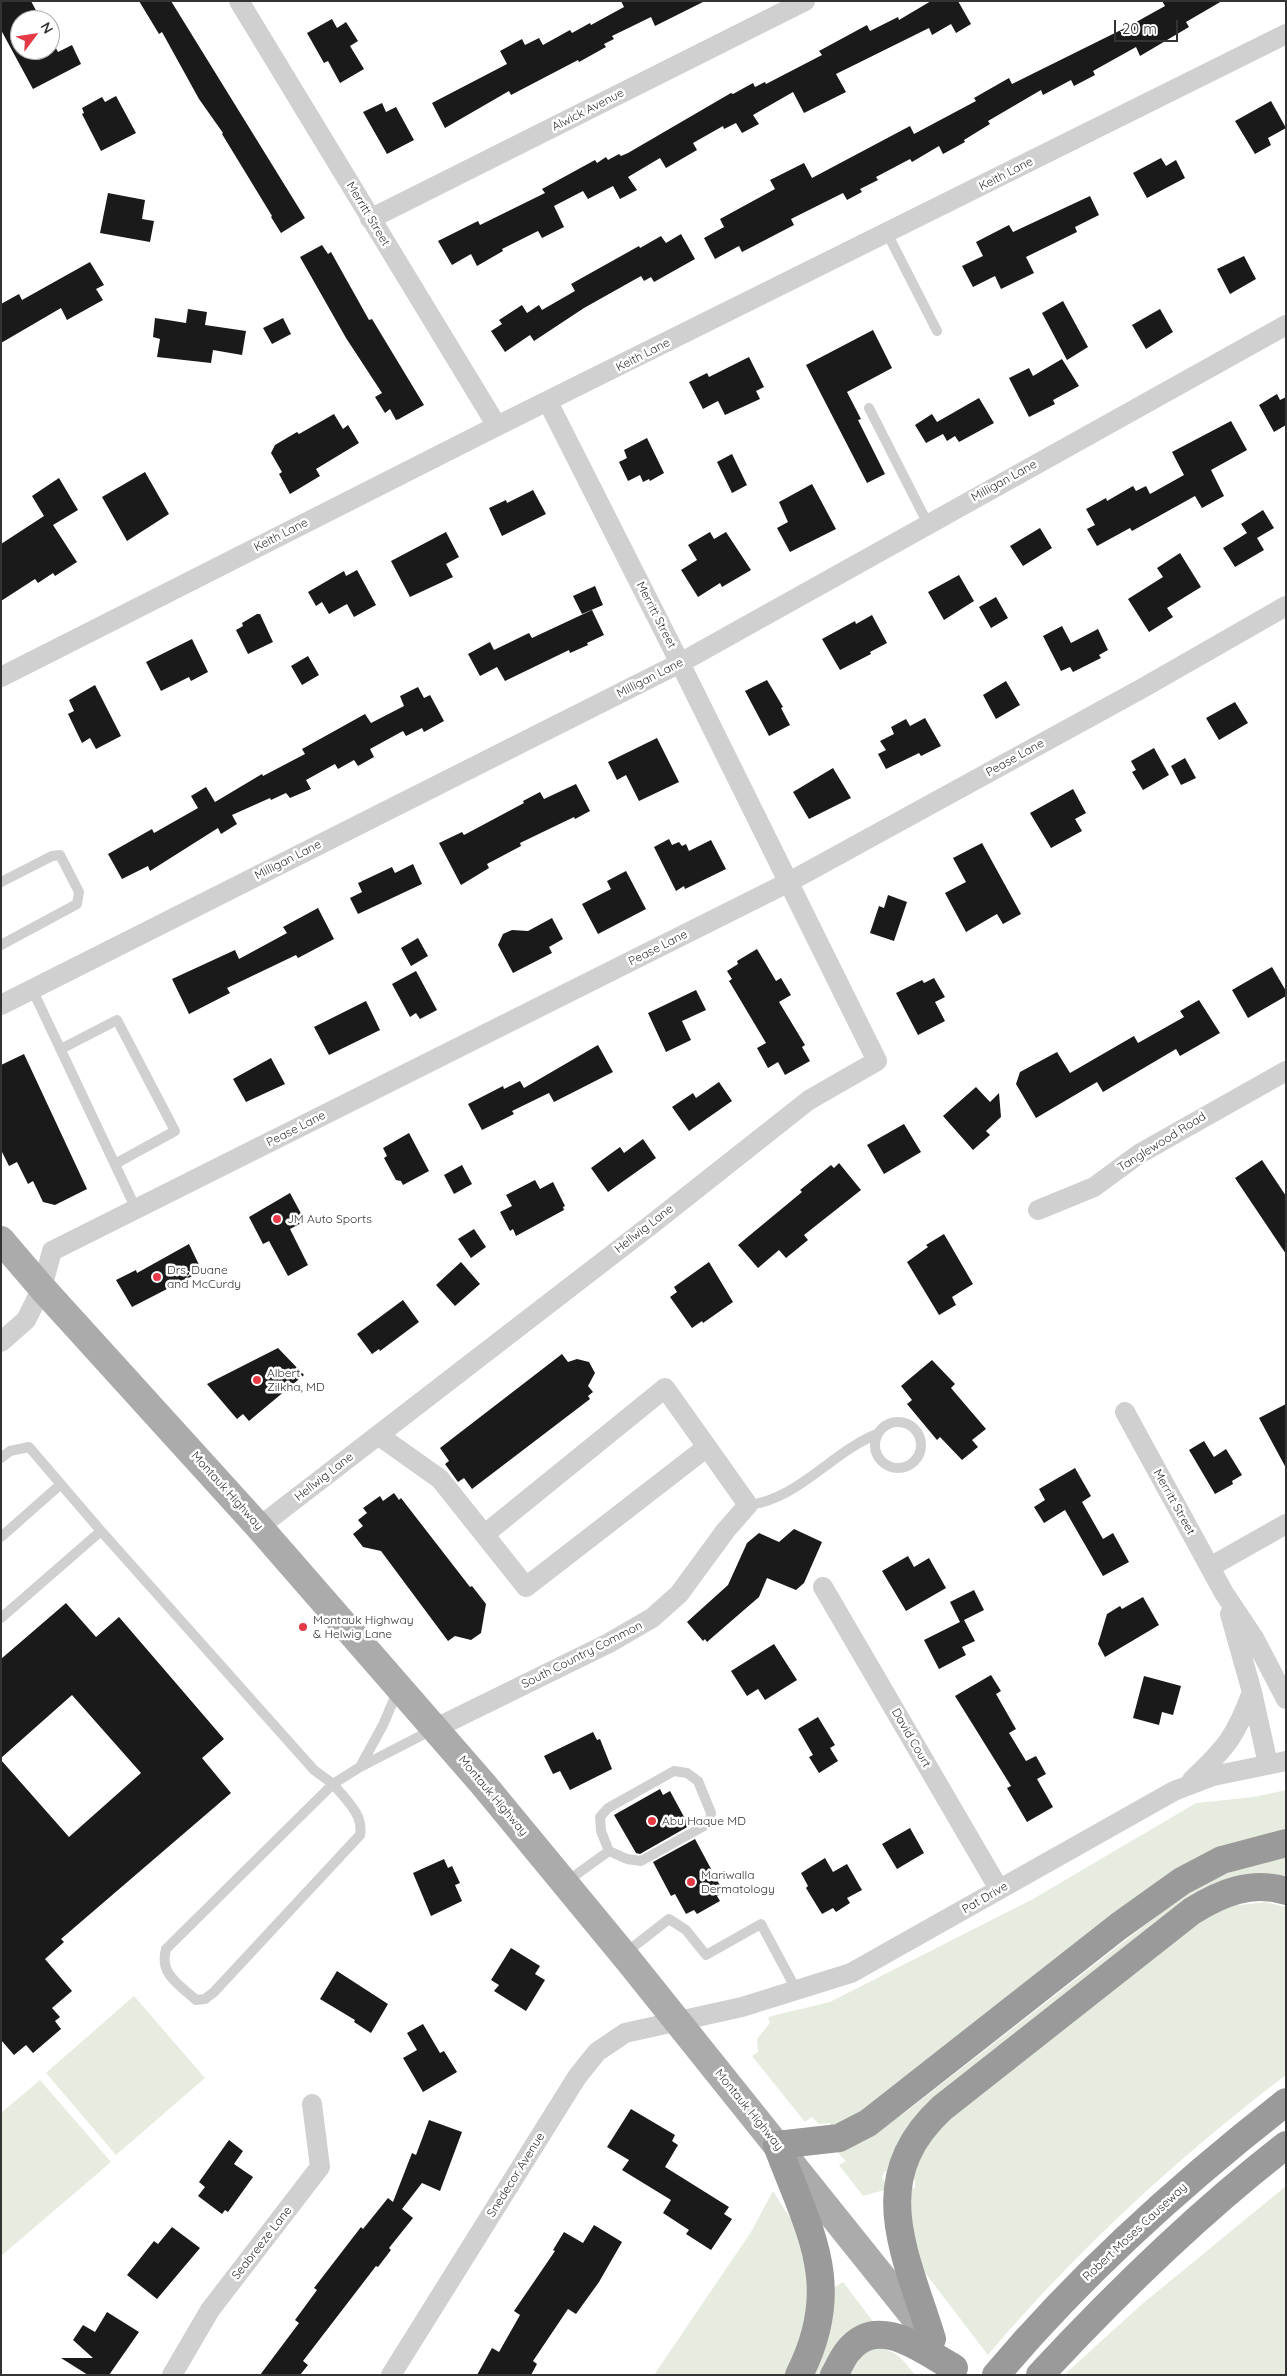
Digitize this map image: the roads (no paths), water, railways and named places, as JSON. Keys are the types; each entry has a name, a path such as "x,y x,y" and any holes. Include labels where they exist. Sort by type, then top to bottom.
{"highway":[{"path":"800,2375 820,2322 822,2276 814,2244 777,2145 838,2138 868,2123 1119,1926 1182,1881 1222,1860 1286,1843"},
{"path":"932,2339 896,2220 900,2176 908,2149 918,2132 942,2108 1192,1911 1214,1898 1237,1889 1263,1887 1286,1891"},
{"path":"1204,2167 1261,2101 1286,2082"},
{"name":"Robert Moses Causeway","path":"1004,2365 1124,2240 1204,2167 1286,2102"},
{"path":"1040,2375 1097,2314 1201,2214 1286,2145"},
{"path":"834,2375 852,2347 864,2338 882,2334 900,2338 957,2372"}],"main road":[{"name":"Montauk Highway","path":"1,1240 42,1288 259,1527 436,1728 624,1954 957,2372"}],"street":[{"name":"Alwick Avenue","path":"370,219 805,1"},
{"name":"Merritt Street","path":"247,4 370,219 497,426"},
{"name":"Keith Lane","path":"1,676 497,426 1286,34"},
{"name":"Milligan Lane","path":"1,1005 680,663 1286,325"},
{"name":"Merritt Street","path":"548,402 789,882"},
{"name":"Pease Lane","path":"1,1342 26,1320 42,1288 52,1251 789,882 1141,689 1286,606"},
{"name":"Hellwig Lane","path":"259,1527 809,1100 877,1061 789,882"},
{"name":"Tanglewood Road","path":"1038,1210 1094,1187 1139,1154 1286,1070"},
{"path":"484,1534 665,1388 748,1505"},
{"name":"Merritt Street","path":"1125,1412 1224,1593 1254,1638 1286,1699"},
{"path":"378,1435 440,1479 526,1587 707,1447"},
{"name":"South Country Common","path":"436,1728 609,1643 652,1618 679,1594 726,1530 748,1505"},
{"path":"1210,1567 1286,1524"},
{"name":"David Court","path":"823,1587 999,1890"},
{"name":"Merritt Street","path":"1224,1593 1252,1692 1277,1763"},
{"path":"1186,1786 1225,1748 1244,1716 1252,1692"},
{"name":"Pat Drive","path":"678,2021 742,2007 797,1991 830,1981 865,1966 1186,1786 1213,1776 1277,1763"},
{"name":"Snedecor Avenue","path":"391,2375 583,2068 597,2052 625,2033 678,2021"},
{"name":"Seabreeze Lane","path":"172,2375 210,2310 320,2168 312,2104"}],"lane":[{"path":"887,233 937,331"},
{"path":"869,408 928,524"},
{"path":"1,882 52,856 60,855 79,892 77,904 1,945"},
{"path":"32,989 136,1209"},
{"path":"61,1049 117,1020 175,1131 115,1164"},
{"path":"748,1505 762,1504 782,1494 850,1448 877,1434 886,1424 893,1421 909,1424 920,1435 921,1443 917,1459 904,1468 888,1466 876,1455 874,1448 877,1434"},
{"path":"1,1458 10,1450 29,1447 101,1532 314,1770 333,1784 358,1814 362,1825 360,1835 214,1992 205,1999 196,2000 168,1974 163,1960 166,1949 333,1784 436,1728"},
{"path":"1,1537 61,1484"},
{"path":"1,1618 101,1532"},
{"path":"360,1768 399,1686"},
{"path":"674,1771 687,1773 698,1782 711,1813 710,1821 641,1861 627,1859 609,1851 601,1831 600,1817 608,1808 674,1771"},
{"path":"565,1883 609,1851"},
{"path":"624,1954 669,1919 686,1930 706,1955 761,1924 797,1991"}],"place":[{"name":"JM Auto Sports","path":"277,1219"},
{"name":"Drs. Duane and McCurdy","path":"157,1277"},
{"name":"Albert Zilkha, MD","path":"257,1380"},
{"name":"Montauk Highway & Helwig Lane","path":"303,1627"},
{"name":"Abu Haque MD","path":"652,1821"},
{"name":"Mariwalla Dermatology","path":"691,1882"}]}
